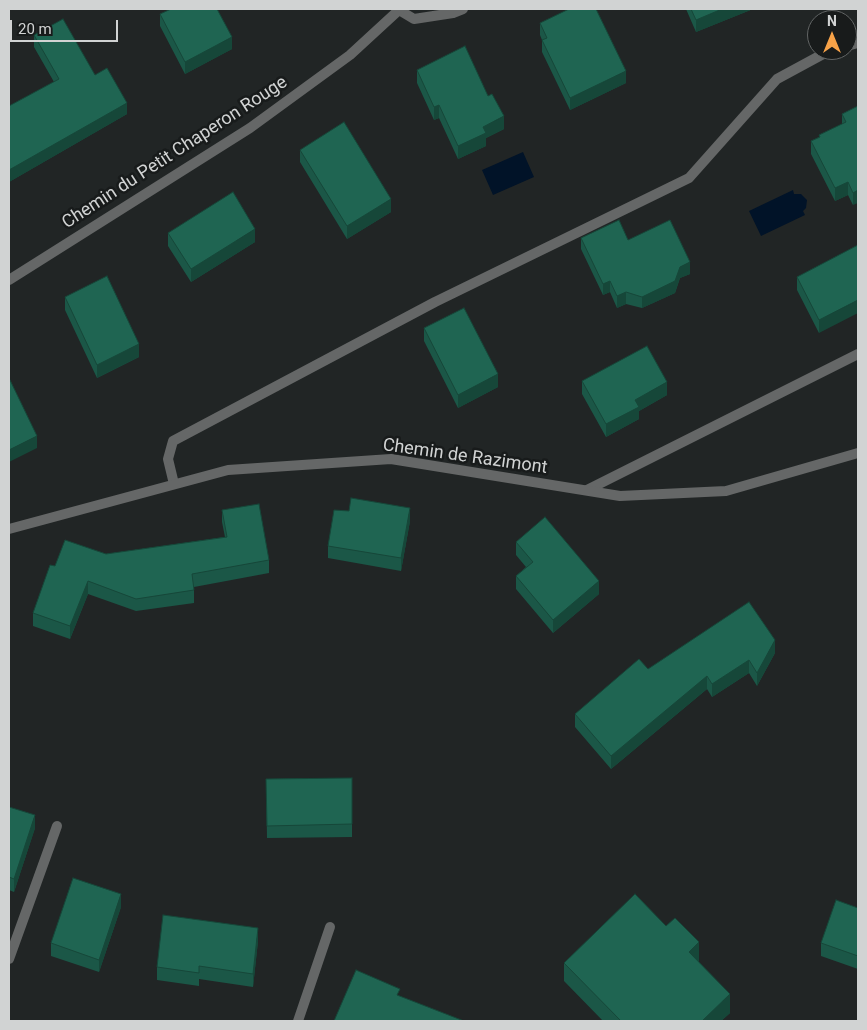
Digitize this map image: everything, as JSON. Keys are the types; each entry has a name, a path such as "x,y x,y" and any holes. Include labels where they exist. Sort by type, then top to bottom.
{"street":[{"path":"400,10 414,19 453,13 463,9"},
{"name":"Chemin du Petit Chaperon Rouge","path":"9,280 250,128 350,54 400,10"},
{"path":"174,484 168,459 174,441 435,302 688,178 777,79 812,60"},
{"path":"587,490 858,354"},
{"name":"Chemin de Razimont","path":"9,529 228,470 391,459 620,496 726,491 858,453"},
{"path":"9,959 57,826"},
{"path":"298,1021 330,927"}],"water":[{"path":"523,152 534,177 493,195 482,170"},
{"path":"793,190 794,194 801,194 807,200 806,208 803,211 805,215 761,236 749,211"}],"building":[{"path":"171,9 217,9 232,37 185,62 160,14"},
{"path":"569,9 596,9 626,71 570,98 542,40 547,38 540,23"},
{"path":"691,9 722,9 696,20"},
{"path":"63,19 95,75 107,68 127,103 9,170 9,106 59,79 34,35"},
{"path":"465,46 488,96 492,94 504,116 483,127 486,133 458,146 439,105 434,107 417,70"},
{"path":"858,106 858,190 853,193 848,182 835,188 811,141 846,122 842,114"},
{"path":"344,122 391,199 347,226 300,150"},
{"path":"233,192 255,229 191,269 168,233"},
{"path":"619,220 628,240 670,220 690,262 680,267 675,281 642,297 626,292 617,296 610,281 603,284 581,238"},
{"path":"858,245 858,300 819,320 797,277"},
{"path":"107,276 139,344 97,365 65,297"},
{"path":"464,308 498,374 458,395 424,328"},
{"path":"647,346 667,382 635,400 639,407 606,424 582,381"},
{"path":"9,378 37,436 9,450"},
{"path":"351,498 410,508 401,558 328,546 334,510 349,511"},
{"path":"259,504 269,560 192,574 194,590 136,599 88,581 70,626 33,613 50,565 55,566 65,540 106,554 227,537 222,510"},
{"path":"545,517 599,581 553,620 516,576 533,562 516,542"},
{"path":"749,602 775,640 757,673 749,660 712,684 707,676 611,756 575,714 639,659 648,669"},
{"path":"352,778 352,824 267,826 266,779"},
{"path":"9,807 35,815 14,879 9,877"},
{"path":"73,878 121,894 99,960 51,943"},
{"path":"635,894 666,926 675,918 699,942 689,952 730,994 702,1021 621,1021 564,963"},
{"path":"836,900 858,908 858,956 821,943"},
{"path":"163,915 258,928 253,974 199,966 199,973 157,967"},
{"path":"356,970 400,989 397,995 464,1021 334,1021"}]}
